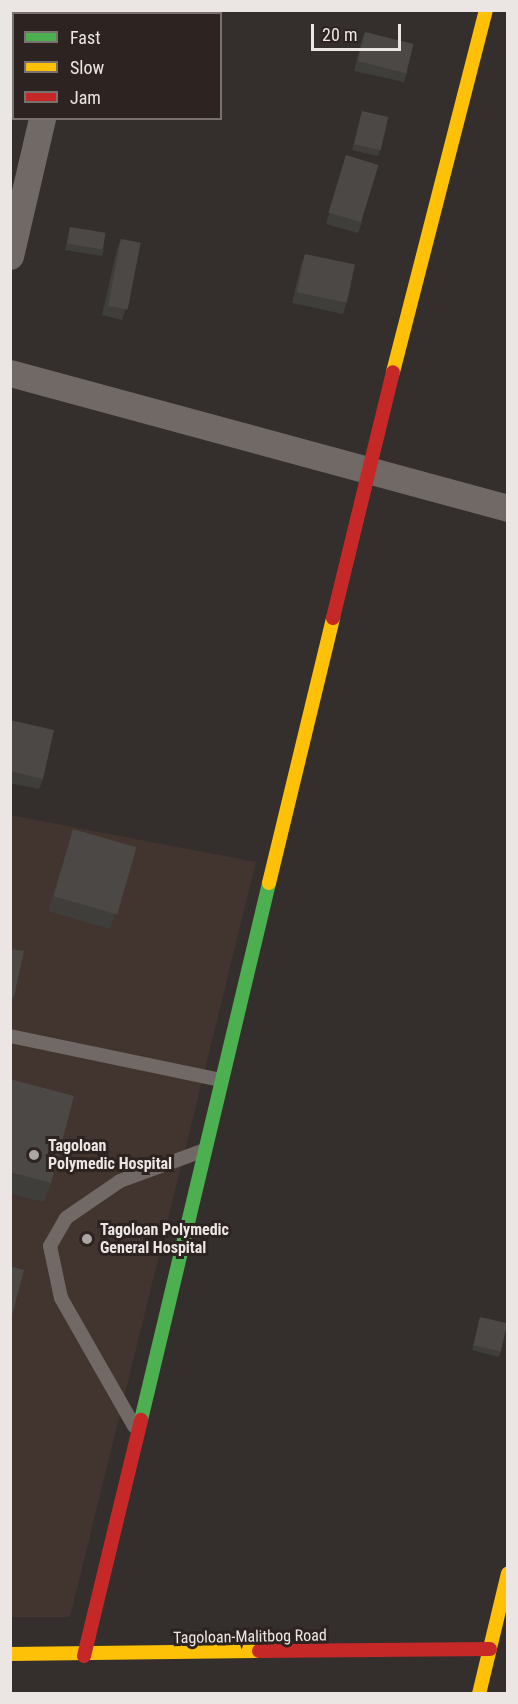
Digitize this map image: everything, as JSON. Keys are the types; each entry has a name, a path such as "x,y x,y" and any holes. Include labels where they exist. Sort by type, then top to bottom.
{"main road":[{"path":"84,1656 368,470 486,10"},
{"path":"479,1694 499,1649 507,1573"},
{"name":"Tagoloan-Malitbog Road","path":"10,1654 84,1656 499,1649"}],"street":[{"path":"10,255 18,191 41,120"},
{"path":"10,373 507,508"}],"lane":[{"path":"10,1036 221,1080"},
{"path":"137,1431 61,1298 50,1246 66,1218 120,1181 204,1150"}],"shaded area":[{"name":"Tagoloan Polymedic General Hospital","path":"10,815 256,862 70,1617 11,1617"}],"building":[{"path":"365,32 414,44 406,73 358,61"},
{"path":"362,111 388,117 381,150 354,144"},
{"path":"346,155 379,165 361,222 328,212"},
{"path":"70,227 106,233 103,249 67,244"},
{"path":"121,239 141,243 128,310 108,306"},
{"path":"305,254 355,265 347,303 297,292"},
{"path":"10,720 54,730 43,779 10,771"},
{"path":"73,829 136,847 117,914 54,896"},
{"path":"10,949 24,951 14,997 10,996"},
{"name":"Tagoloan Polymedic Hospital","path":"10,1079 74,1096 51,1183 10,1172"},
{"path":"10,1266 24,1270 12,1316 10,1315"},
{"path":"480,1317 507,1323 501,1352 473,1345"}],"traffic: fast":[{"path":"141,1420 269,883"}],"traffic: slow":[{"path":"393,372 486,10"},
{"path":"269,883 333,618"},
{"path":"479,1694 508,1573"},
{"path":"10,1654 259,1651"}],"traffic: jam":[{"path":"333,618 393,372"},
{"path":"84,1656 141,1420"},
{"path":"259,1651 490,1649"}],"place":[{"name":"Tagoloan Polymedic Hospital","path":"34,1155"},
{"name":"Tagoloan Polymedic General Hospital","path":"87,1239"}]}
